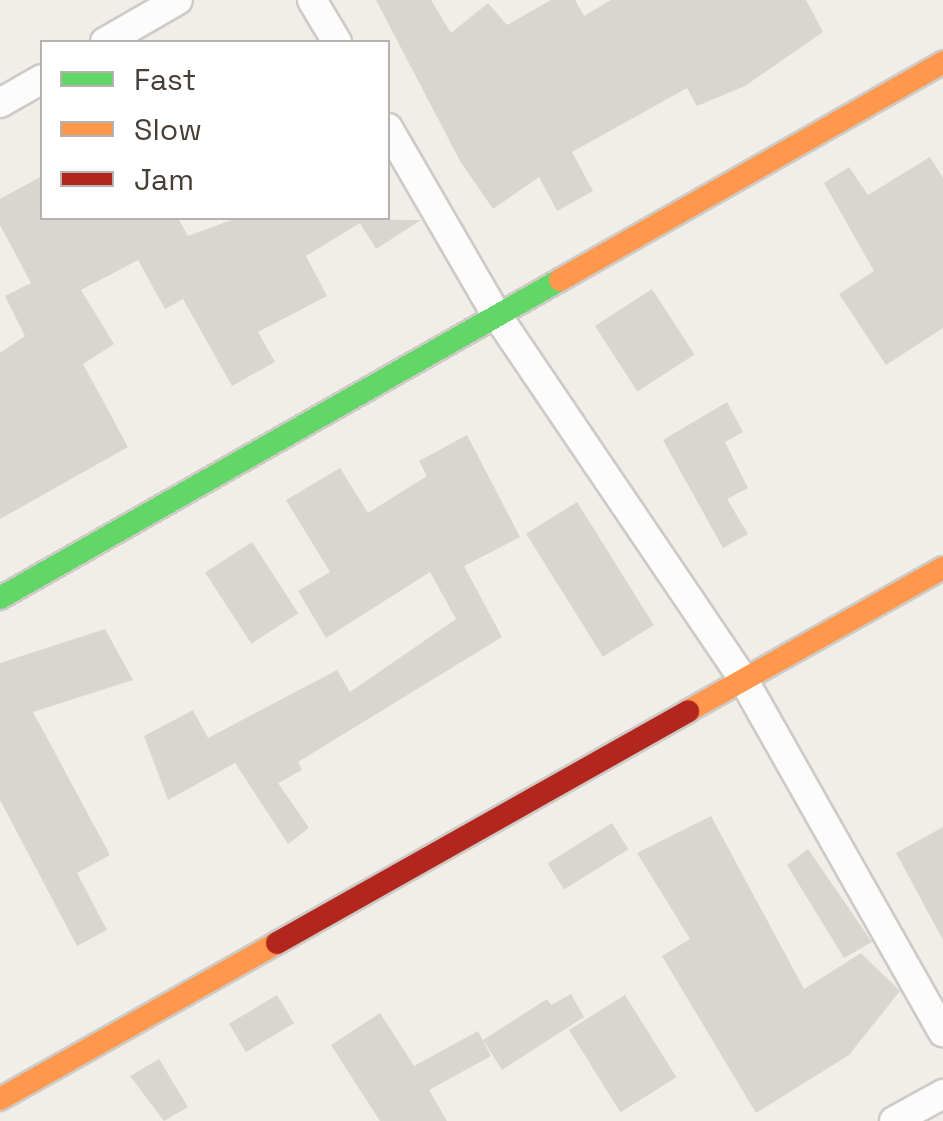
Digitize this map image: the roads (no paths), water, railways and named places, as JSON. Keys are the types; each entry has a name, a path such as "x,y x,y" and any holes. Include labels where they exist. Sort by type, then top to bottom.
{"street":[{"path":"108,40 178,0"},
{"path":"312,0 336,40"},
{"path":"0,598 943,62"},
{"path":"0,103 40,80"},
{"path":"390,131 496,314 743,679 943,1032"},
{"path":"0,1099 943,568"},
{"path":"894,1121 942,1098"}]}
